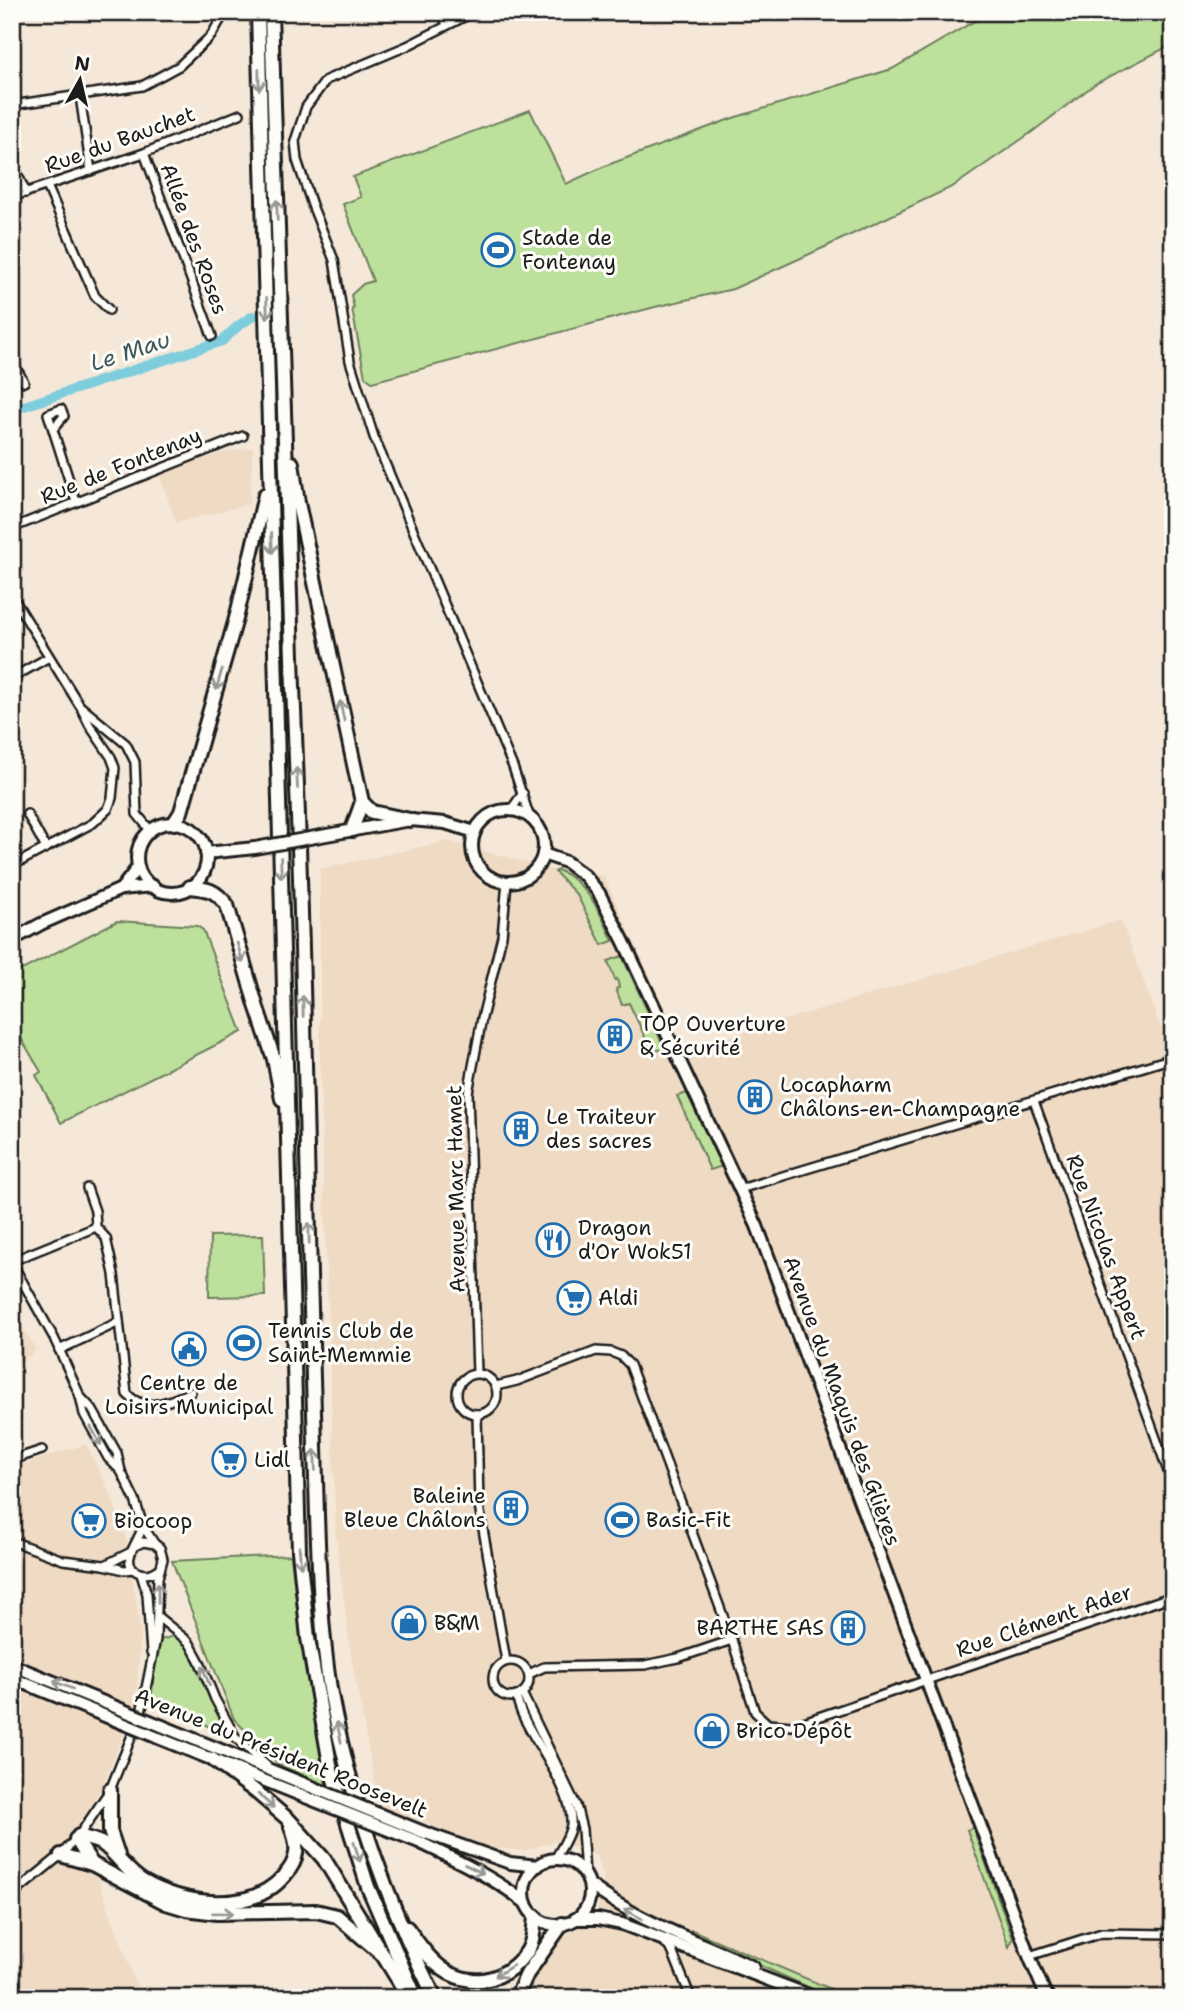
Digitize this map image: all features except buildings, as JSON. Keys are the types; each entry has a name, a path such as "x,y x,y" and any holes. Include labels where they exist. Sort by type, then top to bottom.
{"main road":[{"path":"258,12 299,1539 308,1638 331,1770 369,1887 416,1998"},
{"path":"271,12 298,795 312,1393 320,1593 330,1686 348,1774 371,1850 435,1998"},
{"path":"284,401 298,503 362,802 352,830"},
{"path":"174,823 181,812 237,615 270,475"},
{"path":"362,802 372,812 410,820 445,823 475,832"},
{"path":"510,811 530,818 542,835 544,844 543,854 534,871 517,881 507,882 485,874 473,855 472,844 481,823 499,812 510,811"},
{"path":"206,853 255,848 410,820"},
{"path":"12,940 41,924 121,889 153,887 170,892 190,887 203,873 206,853 204,844 192,829 165,823 150,830 143,838 137,857 138,867 142,876 153,887"},
{"name":"Avenue du Maquis des Glières","path":"543,854 566,862 586,876 598,894 620,933 757,1226 1029,1956 1049,1998"},
{"path":"121,889 138,867"},
{"path":"190,887 218,894 227,905 274,1059 288,1126"},
{"name":"Avenue du Président Roosevelt","path":"12,1665 272,1770 421,1837 503,1885 526,1903"},
{"name":"Avenue du Président Roosevelt","path":"12,1678 298,1794 421,1837 510,1863 538,1866"},
{"path":"212,1759 289,1820 324,1859 410,1998"},
{"path":"110,1790 110,1831 116,1852 124,1864"},
{"path":"77,1838 102,1843 141,1880 165,1892 195,1901 233,1901 260,1895 274,1887 293,1866 298,1843 289,1820"},
{"path":"77,1838 92,1864"},
{"path":"61,1855 92,1864 166,1903 186,1909 217,1913 316,1911 337,1916 384,1956"},
{"path":"783,1984 751,1966 641,1918 611,1901 572,1863 555,1859 538,1866 530,1873 526,1882 526,1903 535,1916 547,1923 562,1924 575,1919 598,1919 622,1924 817,1998"},
{"path":"575,1919 588,1905 588,1880"},
{"path":"396,1913 436,1963 447,1972 478,1981 505,1974 528,1951 535,1916"},
{"path":"516,1998 527,1974 562,1924"}],"street":[{"path":"12,105 142,86 178,66 211,36 225,12"},
{"path":"442,12 447,25"},
{"path":"474,12 407,46 326,80 306,107 296,141 297,160 334,260 350,361 374,438 523,793 530,818"},
{"path":"80,96 91,171"},
{"name":"Rue du Bauchet","path":"12,197 144,153 240,114"},
{"name":"Allée des Roses","path":"144,153 212,336"},
{"path":"12,162 26,193"},
{"path":"47,186 95,296 109,310"},
{"path":"12,360 24,382"},
{"path":"53,429 76,502"},
{"name":"Rue de Fontenay","path":"12,527 243,436"},
{"path":"12,596 112,758 115,768 112,798 100,819 12,866"},
{"path":"12,678 49,657"},
{"path":"80,706 126,744 135,762 137,814 150,830"},
{"path":"510,811 523,793"},
{"path":"27,814 46,848"},
{"name":"Avenue Marc Hamet","path":"477,1373 468,1093 482,1018 502,936 507,882"},
{"path":"740,1189 1173,1058"},
{"name":"Rue Nicolas Appert","path":"1034,1101 1173,1485"},
{"path":"88,1188 95,1211 96,1227 106,1238 114,1274 127,1394 134,1401 152,1405 191,1392"},
{"path":"12,1895 61,1855 77,1838 110,1790 141,1713 158,1617 162,1553 143,1526 135,1500 121,1471 117,1453 92,1409 79,1396 59,1350 12,1262 96,1227"},
{"path":"59,1350 119,1322"},
{"name":"Rue Clément Ader","path":"496,1385 517,1381 596,1351 621,1356 630,1365 732,1640 755,1712 768,1724 792,1726 1173,1596"},
{"path":"477,1373 488,1377 496,1385 498,1392 495,1405 490,1410 477,1414 465,1410 458,1400 458,1387 465,1377 477,1373"},
{"path":"477,1414 479,1506 506,1661"},
{"path":"12,1460 42,1450"},
{"path":"143,1526 130,1561 147,1594 152,1661"},
{"path":"12,1541 63,1560 151,1575 159,1569"},
{"path":"104,1565 143,1542 155,1544"},
{"path":"158,1617 189,1642 236,1738 272,1770"},
{"path":"529,1674 544,1667 645,1665 678,1658 732,1640"},
{"path":"506,1661 518,1662 529,1674 528,1685 519,1695 503,1695 493,1680 496,1668 506,1661"},
{"path":"519,1695 524,1717 564,1790 570,1807 567,1838 555,1859"},
{"path":"519,1695 576,1805 582,1829 588,1880"},
{"path":"1029,1956 1101,1933 1173,1934"},
{"path":"662,1938 672,1951 691,1998"}],"shaded area":[{"path":"253,448 249,504 176,523 160,475 220,453"},
{"path":"448,841 553,870 604,876 683,1050 1121,920 1173,1061 1173,1998 522,1998 526,1986 559,1941 597,1912 604,1878 597,1856 556,1841 523,1851 490,1848 379,1805 351,1656 336,1538 320,1075 320,869"},
{"path":"12,1308 36,1350 12,1369"},
{"path":"86,1444 111,1495 127,1542 141,1633 135,1707 99,1793 58,1852 96,1873 141,1998 12,1998 12,1468"}],"green space":[{"path":"990,12 1173,12 1173,44 1095,84 954,186 733,289 372,382 365,377 351,295 363,284 373,281 343,204 361,197 353,177 530,110 566,184 605,166 733,118 892,69"},
{"path":"558,870 577,882 592,900 613,941 602,945 577,895 555,872"},
{"path":"117,921 197,926 203,930 242,1032 61,1123 36,1075 41,1072 12,1023 12,975"},
{"path":"622,956 663,1049 652,1052 629,1003 622,1005 616,989 619,987 617,979 615,980 608,961"},
{"path":"688,1093 723,1166 710,1170 677,1096"},
{"path":"263,1235 265,1296 209,1297 210,1236"},
{"path":"291,1555 299,1623 326,1785 279,1765 234,1719 172,1561"},
{"path":"173,1636 185,1641 230,1736 151,1700 158,1641"},
{"path":"973,1828 1013,1939 1009,1947 967,1830"},
{"path":"691,1930 852,1998 833,1998 689,1934"}],"waterway":[{"name":"Le Mau","path":"12,410 222,341 253,316"}],"place":[{"name":"Stade de Fontenay","path":"498,250"},
{"name":"TOP Ouverture & Sécurité","path":"615,1036"},
{"name":"Locapharm Châlons-en-Champagne","path":"755,1097"},
{"name":"Le Traiteur des sacres","path":"521,1129"},
{"name":"Dragon d'Or Wok51","path":"553,1240"},
{"name":"Aldi","path":"574,1298"},
{"name":"Tennis Club de Saint-Memmie","path":"244,1343"},
{"name":"Centre de Loisirs Municipal","path":"189,1349"},
{"name":"Lidl","path":"229,1460"},
{"name":"Baleine Bleue Châlons","path":"511,1508"},
{"name":"Basic-Fit","path":"622,1520"},
{"name":"Biocoop","path":"89,1521"},
{"name":"B&M","path":"409,1623"},
{"name":"BARTHE SAS","path":"848,1628"},
{"name":"Brico Dépôt","path":"712,1731"}]}
